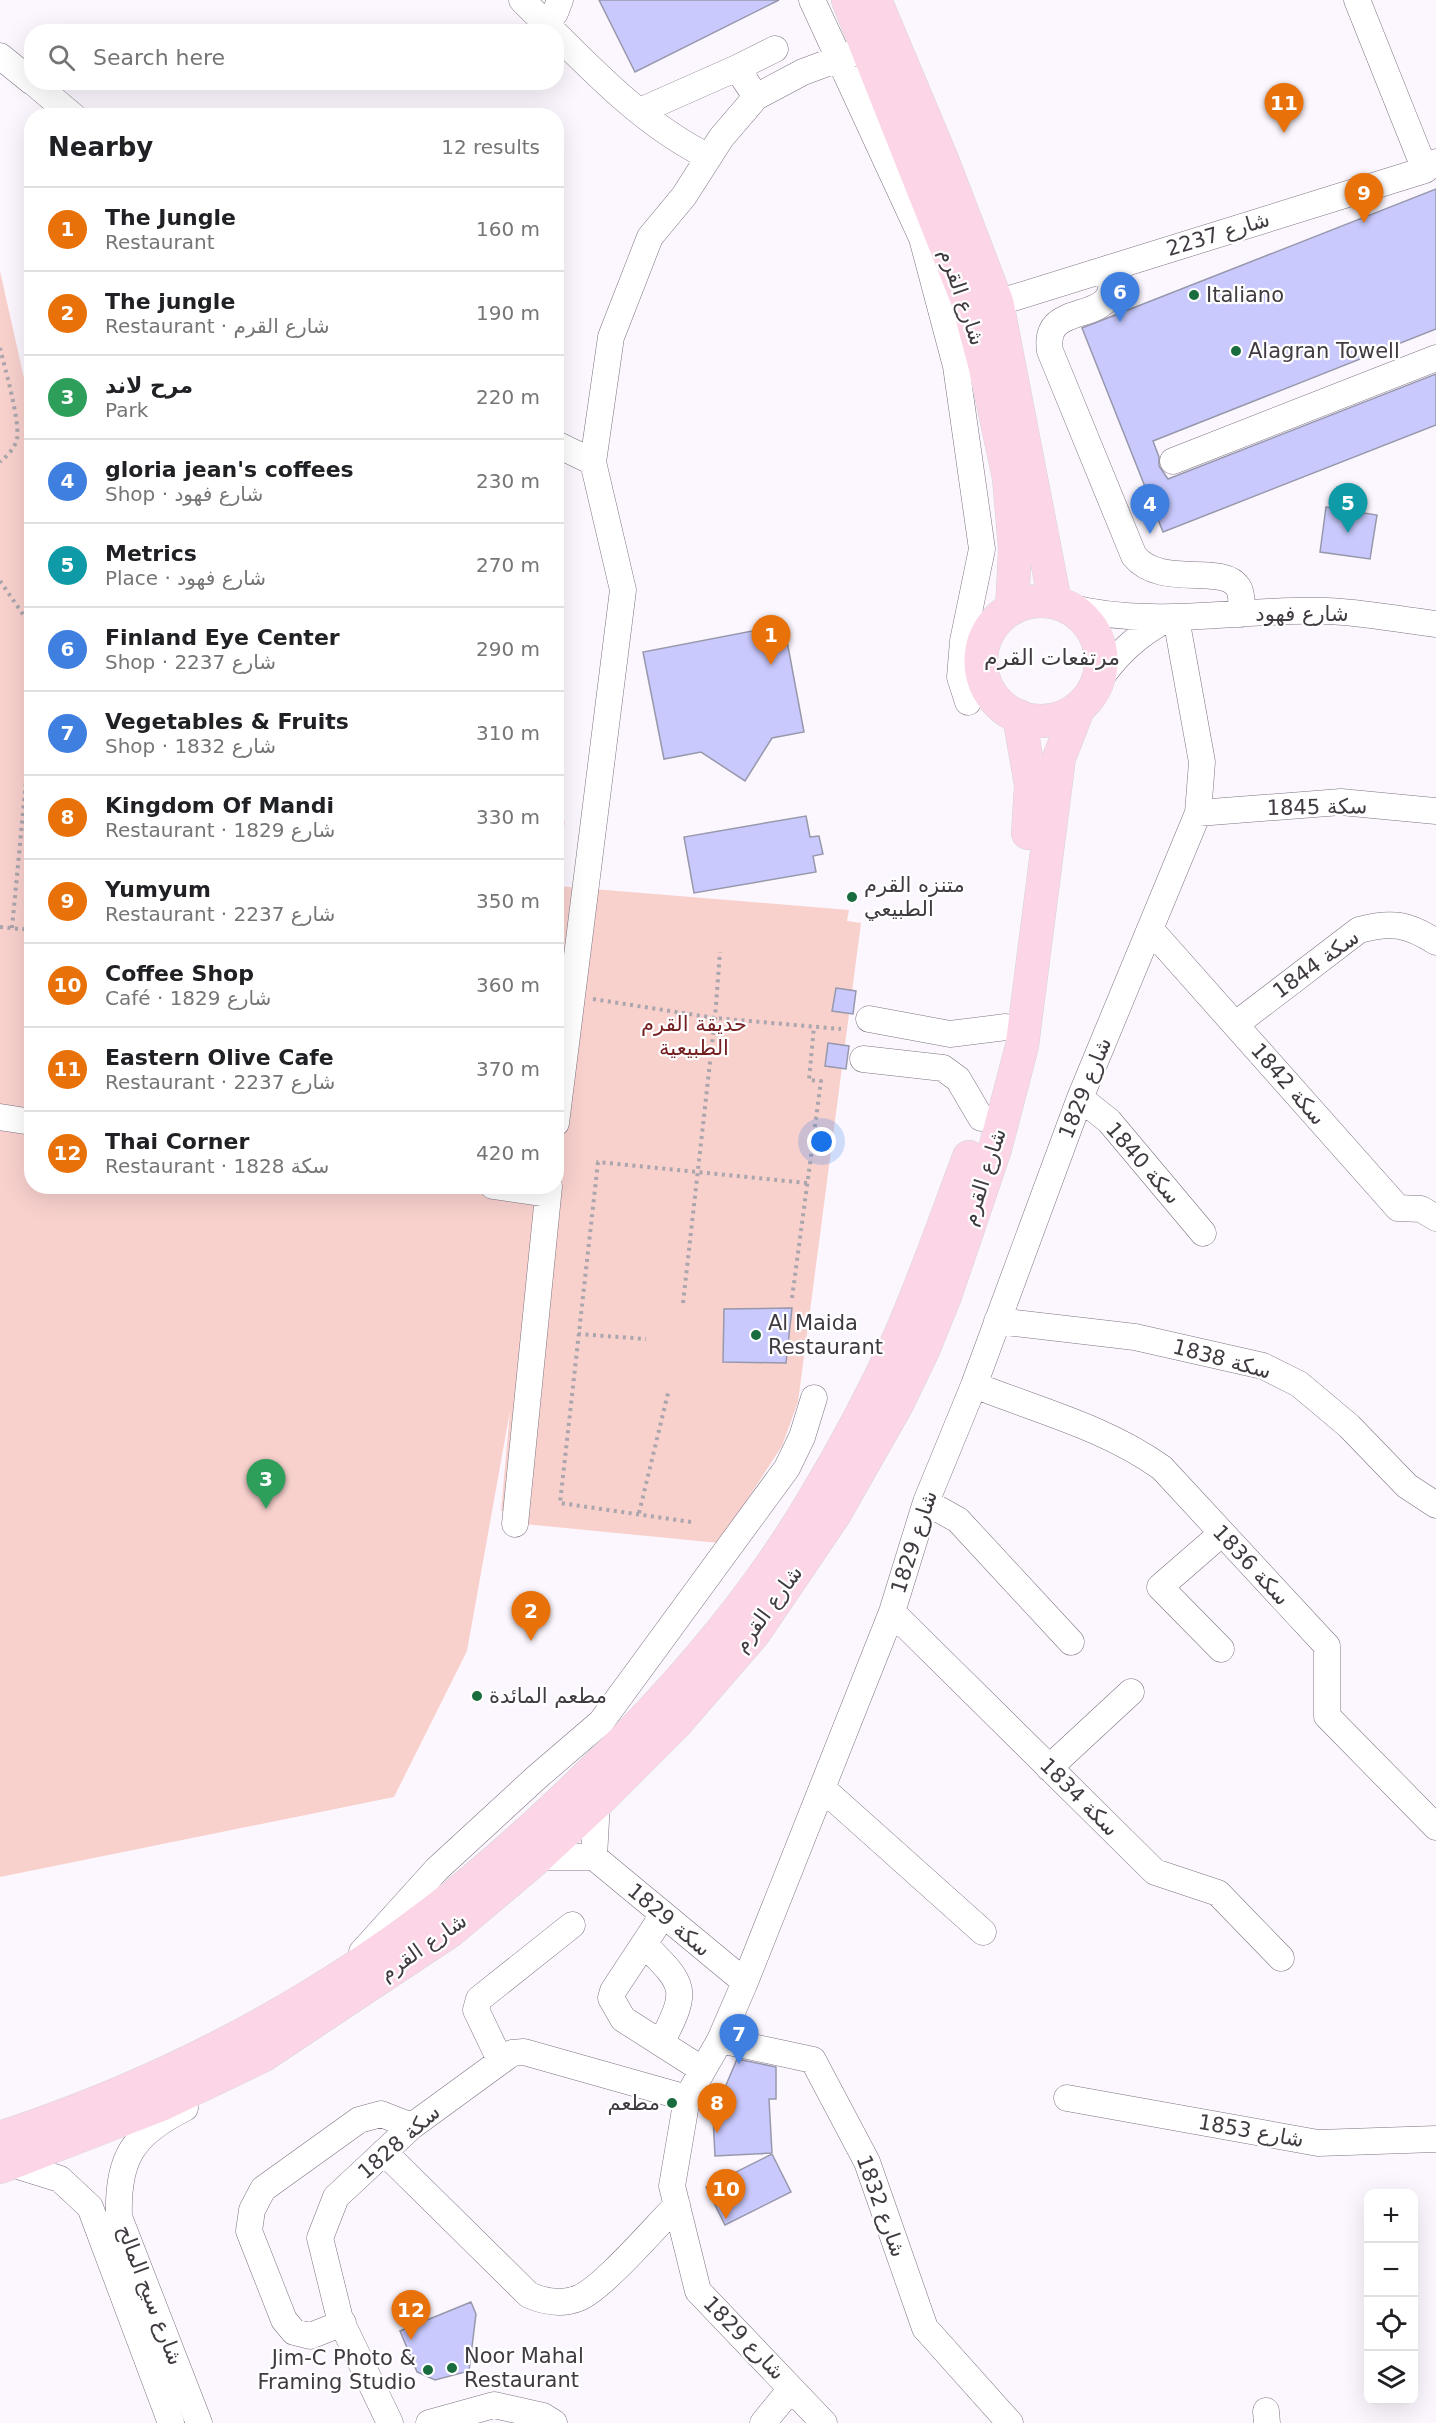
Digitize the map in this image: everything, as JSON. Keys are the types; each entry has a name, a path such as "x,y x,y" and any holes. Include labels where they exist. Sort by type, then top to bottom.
{"main road":[{"name":"شارع القرم","path":"848,0 854,53 968,302 985,366 1009,478 1015,549 1012,608"},
{"name":"شارع القرم","path":"875,0 943,162 997,303 1062,605"},
{"path":"1025,603 1062,605 1092,628 1100,647 1101,667 1097,683 1089,697 1078,709 1049,720 1019,716 1002,706 990,692 982,664 986,636 997,620 1012,608 1025,603"},
{"name":"شارع القرم","path":"4,2156 162,2104 262,2056 450,1931 538,1857 597,1802 677,1722 754,1633 834,1515 897,1404 924,1348 945,1296 995,1149 1022,1046 1059,758 1078,709"},
{"name":"شارع القرم","path":"4,2156 133,2088 262,2025 338,1979 433,1913 554,1809 661,1705 733,1620 810,1505 898,1340 936,1245 981,1118 1006,1027 1017,950 1031,785 1019,716"}],"street":[{"path":"522,0 546,24"},
{"path":"553,24 560,0"},
{"path":"1357,0 1430,166"},
{"path":"817,9 854,53 922,238 956,366 981,549 963,641 960,677 968,702"},
{"path":"564,42 614,92 671,136 710,157"},
{"path":"640,111 776,49"},
{"path":"564,1055 623,590 593,462 611,337 650,237 684,196 721,138 756,97 803,72 854,53"},
{"path":"0,56 24,76"},
{"path":"737,68 756,97"},
{"path":"42,90 63,108"},
{"name":"2237 شارع","path":"997,303 1430,166"},
{"path":"1109,268 1113,283 1108,298 1102,304 1058,322 1051,329 1048,337 1050,351 1134,556 1144,567 1158,573 1233,581 1240,592 1241,614"},
{"path":"1173,461 1436,358"},
{"path":"564,448 593,462"},
{"name":"شارع فهود","path":"1062,605 1128,618 1327,611 1436,624"},
{"name":"شارع فهود","path":"1097,683 1108,667 1135,639 1172,618"},
{"name":"1829 شارع","path":"824,2423 698,2291 672,2186 687,2098 720,2040 745,1983 892,1612 926,1502 974,1385 1080,1098 1198,813 1202,762 1172,618"},
{"name":"1845 سكة","path":"1198,813 1341,802 1436,812"},
{"name":"سكة 1844","path":"1236,1024 1359,930 1382,924 1404,926 1436,942"},
{"name":"سكة 1842","path":"1151,930 1398,1208 1421,1209 1436,1218"},
{"path":"869,1019 950,1034 1006,1027"},
{"path":"863,1059 943,1068 958,1079 981,1118"},
{"name":"سكة 1840","path":"1080,1098 1109,1121 1203,1233"},
{"path":"0,1117 24,1121"},
{"path":"515,1524 549,1194"},
{"name":"1838 سكة","path":"997,1321 1135,1337 1263,1366 1299,1384 1349,1426 1407,1486 1436,1504"},
{"name":"سكة 1836","path":"974,1385 1139,1451 1162,1468 1221,1534 1328,1646 1327,1716 1436,1827"},
{"path":"338,1979 437,1869 601,1722 787,1467 802,1437 814,1398"},
{"path":"926,1502 958,1520 1071,1642"},
{"path":"1221,1534 1160,1587 1221,1648"},
{"name":"سكة 1834","path":"892,1612 1155,1872 1218,1893 1281,1958"},
{"path":"1049,1768 1131,1692"},
{"path":"822,1788 983,1932"},
{"path":"538,1857 594,1857 597,1802"},
{"name":"سكة 1829","path":"594,1857 745,1983"},
{"path":"663,1915 613,1991 611,1998 623,2019 703,2070"},
{"path":"500,2060 476,2010 479,1999 572,1925"},
{"path":"644,1944 674,1974 681,1997 677,2013 661,2043"},
{"name":"1832 شارع","path":"720,2040 813,2060 867,2162 925,2328 1010,2423"},
{"name":"سكة 1828","path":"390,2423 343,2323 320,2238 336,2197 412,2126 512,2053 524,2052 687,2098"},
{"name":"شارع سيح المالح","path":"199,2423 119,2217 118,2185 126,2158 141,2136 160,2120 233,2084 262,2056"},
{"name":"شارع 1853","path":"1067,2098 1318,2143 1436,2139"},
{"path":"343,2323 310,2336 294,2332 284,2320 249,2231 252,2210 263,2189 359,2120 381,2114 412,2126"},
{"path":"384,2152 529,2295 544,2301 564,2302 579,2298 597,2287 677,2205"},
{"name":"شارع سيح المالح","path":"4,2156 60,2179 90,2206 171,2423"},
{"path":"184,2383 207,2423"},
{"path":"763,2423 791,2389"},
{"path":"429,2423 494,2406 543,2416 554,2423"}],"path":[{"path":"0,348 17,439 8,455 0,462"},
{"path":"0,581 24,616"},
{"path":"12,928 24,802"},
{"path":"0,927 24,929"},
{"path":"683,1303 715,1018 720,952"},
{"path":"571,996 715,1018 841,1029"},
{"path":"792,1298 821,1081 809,1080 814,1027"},
{"path":"691,1522 560,1503 598,1162 807,1183"},
{"path":"578,1334 646,1339"},
{"path":"639,1513 669,1389"}],"green space":[{"path":"0,271 24,378 24,1120 0,1117"},
{"name":"حديقة القرم الطبيعية","path":"564,887 849,910 847,921 861,923 798,1402 782,1446 719,1543 514,1523 514,1512 501,1511 510,1411 467,1651 394,1797 0,1877 0,1120 24,1123 24,1194 564,1194"}],"building":[{"path":"599,0 779,0 635,72"},
{"name":"Alagran Towell","path":"1436,189 1436,329 1153,441 1159,457 1159,466 1168,479 1436,374 1436,425 1163,532 1082,328"},
{"path":"1326,507 1377,515 1370,559 1320,552"},
{"path":"784,625 804,732 772,738 745,781 701,752 664,759 643,652"},
{"path":"806,816 810,837 819,836 823,854 813,856 816,872 694,893 684,837"},
{"path":"836,988 856,991 853,1014 832,1011"},
{"path":"828,1043 849,1046 846,1069 825,1066"},
{"name":"Al Maida Restaurant","path":"792,1308 786,1363 723,1362 724,1309"},
{"path":"737,2059 776,2067 776,2099 769,2099 772,2153 715,2156 713,2116"},
{"path":"772,2154 791,2192 725,2225 706,2187"},
{"path":"471,2302 476,2314 469,2371 435,2380 417,2372 400,2331"}],"place":[{"name":"Eastern Olive Cafe","path":"1284,133"},
{"name":"Yumyum","path":"1364,223"},
{"name":"Italiano","path":"1194,295"},
{"name":"Finland Eye Center","path":"1120,322"},
{"name":"Alagran Towell","path":"1236,351"},
{"name":"Metrics","path":"1348,533"},
{"name":"gloria jean's coffees","path":"1150,534"},
{"name":"The Jungle","path":"771,665"},
{"name":"متنزه القرم الطبيعي","path":"852,897"},
{"name":"Al Maida Restaurant","path":"756,1335"},
{"name":"مرح لاند","path":"266,1509"},
{"name":"The jungle","path":"531,1641"},
{"name":"مطعم المائدة","path":"477,1696"},
{"name":"Vegetables & Fruits","path":"739,2064"},
{"name":"مطعم","path":"672,2103"},
{"name":"Kingdom Of Mandi","path":"717,2133"},
{"name":"Coffee Shop","path":"726,2219"},
{"name":"Thai Corner","path":"411,2340"},
{"name":"Noor Mahal Restaurant","path":"452,2368"},
{"name":"Jim-C Photo & Framing Studio","path":"428,2370"}],"district":[{"name":"مرتفعات القرم","path":"1052,657"}]}
